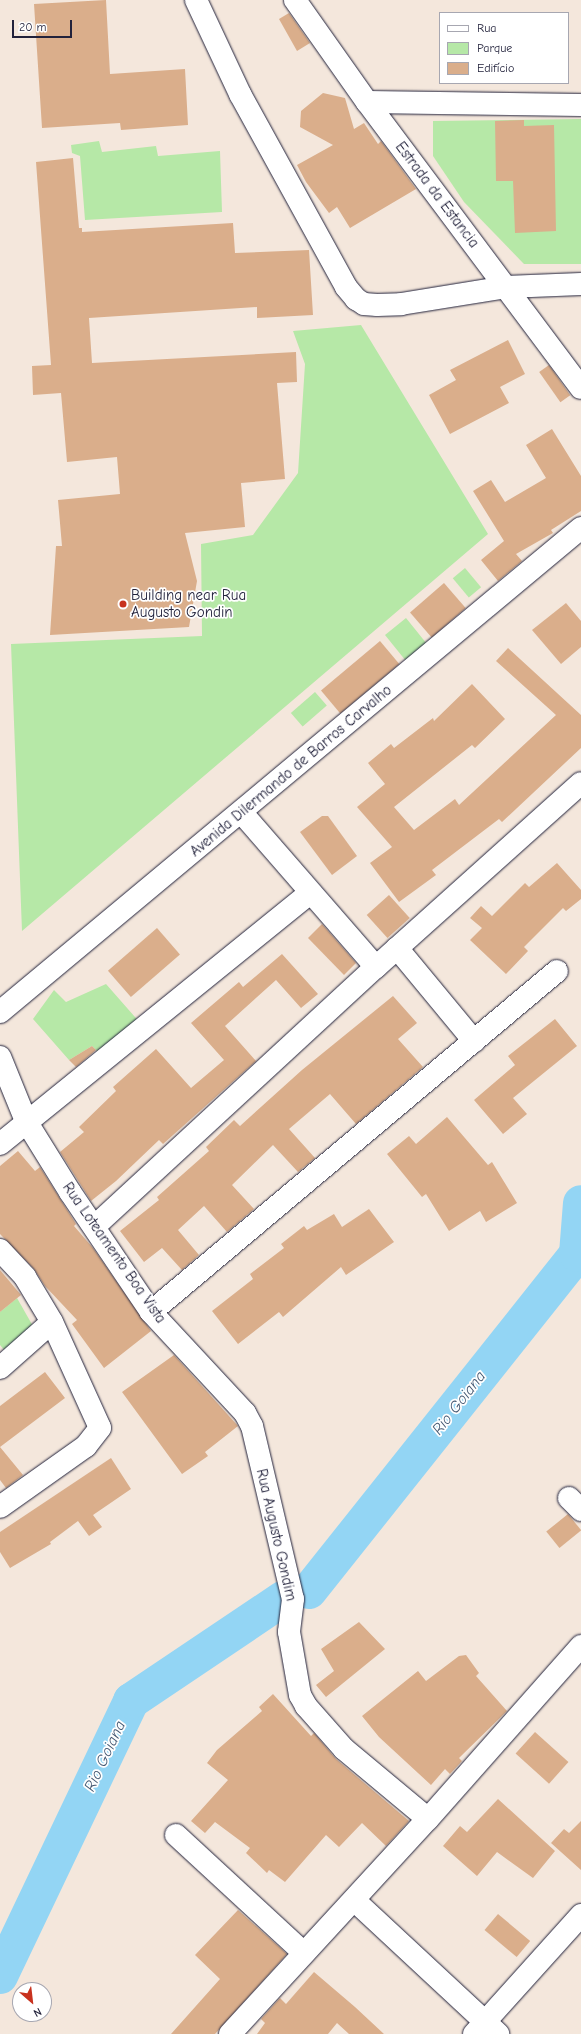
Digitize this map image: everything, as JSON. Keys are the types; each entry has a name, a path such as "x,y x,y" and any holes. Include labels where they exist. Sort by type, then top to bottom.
{"street":[{"path":"196,0 240,94 346,287 356,299 364,304 402,304 506,287 581,284"},
{"name":"Estrada da Estancia","path":"295,0 367,102 581,388"},
{"path":"367,102 581,104"},
{"name":"Avenida Dilermando de Barros Carvalho","path":"0,1012 242,813 581,528"},
{"path":"95,1226 376,967 581,783"},
{"path":"242,813 310,893 376,967"},
{"path":"0,1144 26,1121 310,893"},
{"path":"397,948 474,1041"},
{"path":"151,1312 557,971"},
{"name":"Rua Loteamento Boa Vista","path":"0,1057 26,1121 70,1192 95,1226 151,1312 245,1413"},
{"path":"0,1250 25,1276 52,1322 99,1422 100,1430 86,1446 0,1506"},
{"path":"0,1368 52,1322"},
{"name":"Rua Augusto Gondim","path":"245,1413 252,1426 293,1599 289,1632 300,1695 322,1726 344,1749 428,1819"},
{"path":"230,2034 428,1819 581,1646"},
{"path":"176,1835 304,1953"},
{"path":"354,1900 486,2030 581,1915"}],"green space":[{"path":"581,119 581,264 524,264 464,202 433,156 433,121"},
{"path":"99,141 102,152 156,146 158,156 220,151 222,212 85,220 80,156 72,153 71,145"},
{"path":"361,325 488,534 22,931 11,644 202,636 201,544 253,535 298,473 305,364 293,331"},
{"path":"465,568 481,587 469,597 453,578"},
{"path":"406,618 427,644 406,661 385,635"},
{"path":"315,692 327,706 303,727 291,713"},
{"path":"106,984 142,1025 103,1057 92,1046 69,1060 33,1019 54,990 66,1002"},
{"path":"17,1298 38,1335 11,1358 0,1345 0,1312"}],"building":[{"path":"106,0 110,74 185,69 188,125 121,130 120,123 42,128 34,4"},
{"path":"289,13 310,43 297,51 279,19"},
{"path":"323,93 345,98 354,129 364,123 378,144 381,141 416,189 350,228 337,207 329,213 306,182 297,165 333,145 300,127 301,111"},
{"path":"524,120 524,126 554,125 556,231 515,233 513,181 496,181 495,121"},
{"path":"73,158 79,228 82,228 82,232 233,223 235,253 309,250 313,315 257,318 257,307 89,318 92,363 296,352 297,382 277,383 285,479 241,483 245,527 185,533 197,581 189,627 50,635 56,546 62,546 58,500 120,494 117,457 67,462 61,393 33,395 32,366 51,365 36,162"},
{"path":"508,340 525,374 500,387 509,403 450,434 429,395 456,380 450,370"},
{"path":"549,365 570,395 560,402 539,372"},
{"path":"552,429 581,476 581,511 551,530 553,533 516,554 522,561 498,581 481,560 504,541 473,491 491,480 505,502 546,478 526,445"},
{"path":"444,583 466,608 432,637 410,613"},
{"path":"566,603 581,621 581,647 561,664 532,630"},
{"path":"380,641 399,664 340,713 321,690"},
{"path":"508,648 581,715 581,748 502,822 499,819 432,870 436,875 399,902 370,863 392,847 357,807 385,784 368,763 391,744 394,748 433,718 434,721 472,684 505,719 475,748 472,745 394,807 414,830 455,799 459,805 556,715 496,661"},
{"path":"322,816 328,816 357,856 332,875 300,832"},
{"path":"557,863 581,890 581,899 566,911 563,908 524,947 528,951 506,974 470,940 482,928 470,918 481,906 492,916 525,883 529,887"},
{"path":"389,895 410,918 387,938 367,915"},
{"path":"322,924 356,963 344,975 308,938"},
{"path":"157,928 180,954 131,997 108,971"},
{"path":"282,954 318,994 301,1008 276,980 225,1026 256,1061 163,1144 159,1140 116,1181 91,1201 60,1152 84,1132 79,1127 116,1091 113,1087 156,1049 191,1088 224,1060 191,1023 239,982 243,987"},
{"path":"393,996 417,1023 398,1039 423,1067 356,1124 330,1094 289,1129 315,1158 298,1172 273,1145 232,1185 254,1209 227,1232 204,1206 178,1230 199,1255 182,1270 162,1248 144,1262 120,1231 159,1200 157,1197 209,1151 206,1147 234,1120 240,1126 302,1070"},
{"path":"555,1019 577,1046 513,1098 527,1114 503,1134 474,1100 515,1065 508,1056"},
{"path":"92,1046 96,1050 76,1067 69,1060"},
{"path":"447,1117 488,1165 492,1162 517,1203 486,1222 480,1211 449,1231 426,1194 422,1197 387,1154 409,1136 416,1144"},
{"path":"18,1151 35,1171 40,1167 76,1224 74,1226 93,1248 151,1331 104,1368 72,1324 77,1320 45,1286 34,1269 0,1234 0,1166"},
{"path":"369,1209 394,1242 346,1275 341,1267 283,1317 279,1312 238,1344 212,1311 253,1279 250,1274 284,1248 281,1244 304,1226 307,1230 334,1214 342,1227"},
{"path":"0,1270 21,1295 0,1312"},
{"path":"174,1355 238,1426 205,1452 208,1456 182,1474 122,1392"},
{"path":"45,1372 65,1398 0,1447 0,1406"},
{"path":"0,1447 23,1475 6,1488 0,1480"},
{"path":"111,1458 131,1489 93,1515 102,1527 89,1536 78,1521 50,1542 51,1544 10,1568 0,1552 0,1532"},
{"path":"568,1514 581,1530 559,1548 546,1532"},
{"path":"359,1622 385,1649 326,1697 316,1685 334,1671 321,1649"},
{"path":"466,1655 479,1673 476,1676 507,1711 459,1758 462,1761 450,1774 445,1769 431,1785 379,1737 362,1716 418,1671 426,1681 459,1656"},
{"path":"273,1694 311,1736 314,1733 336,1759 409,1821 386,1846 362,1823 339,1847 326,1835 285,1882 269,1870 267,1873 246,1853 250,1848 215,1822 205,1833 191,1821 228,1780 207,1763 217,1750 262,1711 259,1707"},
{"path":"535,1732 568,1762 549,1784 516,1754"},
{"path":"498,1799 555,1851 533,1878 497,1852 477,1876 443,1846 460,1826 467,1832"},
{"path":"581,1821 581,1870 551,1843 564,1829 569,1833"},
{"path":"238,1910 287,1954 215,2034 171,2034 220,1979 195,1955"},
{"path":"498,1914 530,1941 517,1957 485,1930"},
{"path":"314,1972 384,2034 349,2034 337,2023 328,2034 257,2034 265,2023 261,2019 280,1998 286,2004"}],"waterway":[{"name":"Rio Goiana","path":"309,1591 577,1254 581,1203"},
{"name":"Rio Goiana","path":"0,1976 131,1701 283,1599"}],"place":[{"name":"Building near Rua Augusto Gondin","path":"123,604"}]}
